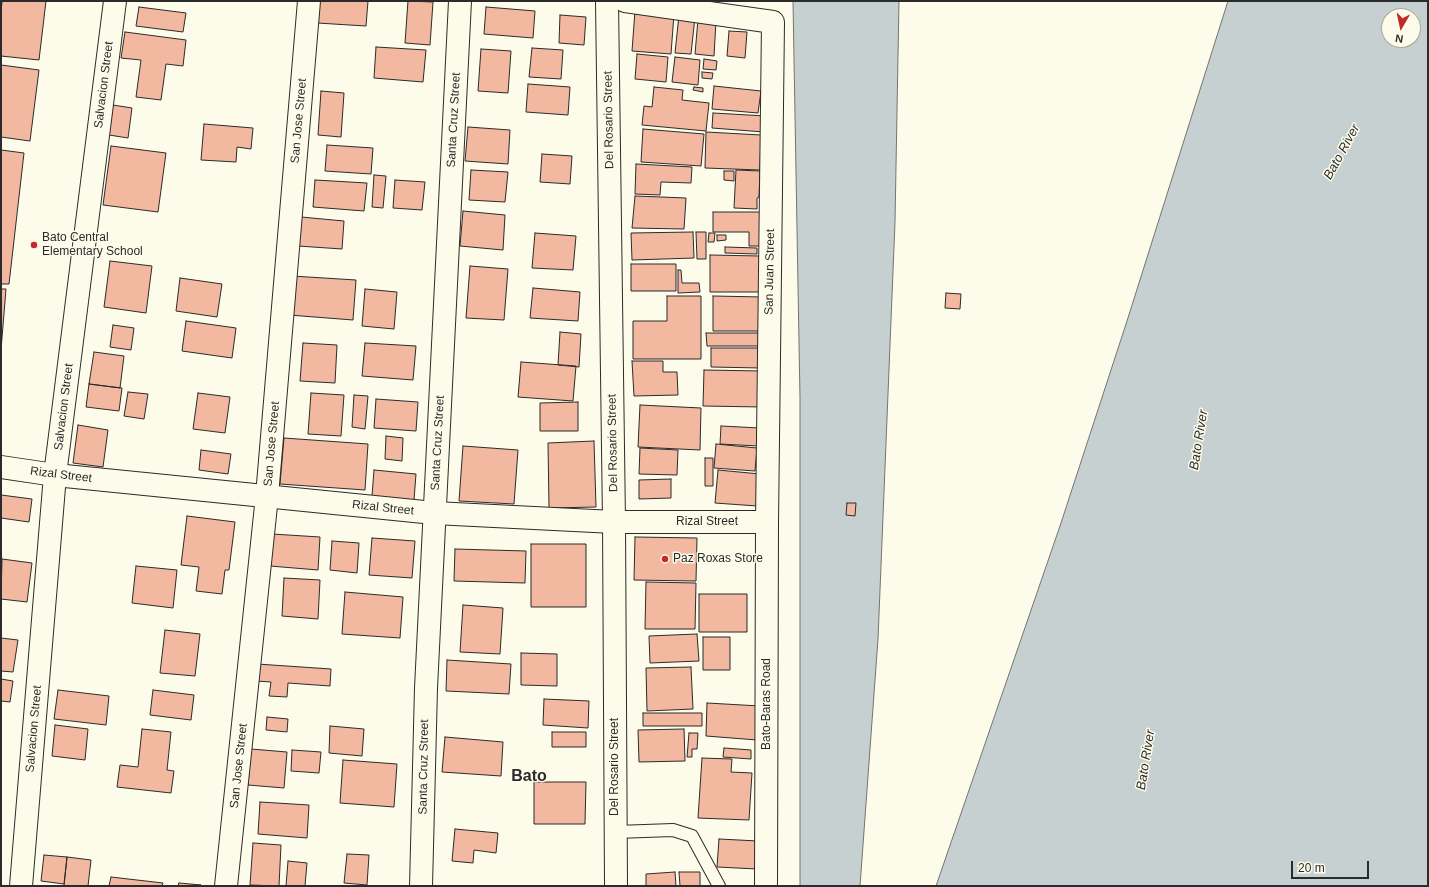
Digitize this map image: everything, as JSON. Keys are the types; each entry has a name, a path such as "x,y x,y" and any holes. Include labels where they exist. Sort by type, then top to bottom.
{"street":[{"name":"Salvacion Street","path":"21,886 55,475 115,1"},
{"name":"San Jose Street","path":"226,886 267,496 309,1"},
{"name":"Santa Cruz Street","path":"421,886 426,688 460,1"},
{"name":"Del Rosario Street","path":"607,1 614,522 616,886"},
{"name":"San Juan Street","path":"625,1 773,22 767,522"},
{"name":"Rizal Street","path":"1,467 55,475 434,513 614,522 767,522"},
{"name":"Bato-Baras Road","path":"766,886 767,522"}],"lane":[{"path":"616,832 673,830 692,836 719,886"}],"water":[{"path":"793,1 899,1 895,222 878,639 860,886 800,886 800,399"},
{"name":"Bato River","path":"1228,1 1428,1 1428,886 936,886 1060,526 1127,321"}],"building":[{"path":"2,1 46,1 39,60 1,56"},
{"path":"319,1 368,1 366,26 317,23"},
{"path":"408,1 433,2 430,45 405,43"},
{"path":"139,7 186,13 183,32 136,26"},
{"path":"486,7 535,11 533,38 484,34"},
{"path":"635,11 674,14 671,54 632,51"},
{"path":"560,15 586,17 584,45 559,43"},
{"path":"679,15 695,17 691,54 675,53"},
{"path":"698,19 716,21 714,56 695,54"},
{"path":"729,31 747,32 745,58 727,56"},
{"path":"125,32 186,40 183,66 166,64 161,100 136,97 141,60 121,58"},
{"path":"376,47 426,50 423,82 374,78"},
{"path":"532,48 563,50 561,79 529,77"},
{"path":"481,49 511,51 508,93 478,91"},
{"path":"637,54 668,57 666,82 635,79"},
{"path":"675,57 700,60 698,85 672,82"},
{"path":"704,59 717,61 716,70 703,69"},
{"path":"1,65 39,70 30,141 1,137"},
{"path":"702,72 713,73 712,79 702,78"},
{"path":"528,84 570,87 568,115 526,112"},
{"path":"714,86 761,91 758,113 712,109"},
{"path":"654,87 683,90 682,100 709,103 706,131 642,125 644,106 652,107"},
{"path":"694,87 703,88 703,92 693,90"},
{"path":"321,91 344,93 341,137 318,135"},
{"path":"113,105 132,108 128,138 109,135"},
{"path":"713,113 766,116 764,132 712,128"},
{"path":"204,124 253,128 251,149 237,147 236,162 201,160"},
{"path":"468,127 510,130 508,164 465,161"},
{"path":"643,129 704,134 701,166 641,162"},
{"path":"706,132 761,135 760,170 705,168"},
{"path":"327,145 373,148 371,174 325,171"},
{"path":"111,146 166,153 158,212 103,205"},
{"path":"1,150 24,153 9,284 1,284"},
{"path":"542,154 572,156 570,184 540,182"},
{"path":"636,164 692,167 691,183 661,182 660,195 635,194"},
{"path":"471,170 508,172 505,202 469,200"},
{"path":"736,170 760,171 757,209 734,208"},
{"path":"724,171 734,171 734,181 724,180"},
{"path":"374,175 386,176 383,208 372,207"},
{"path":"315,180 367,183 364,211 313,207"},
{"path":"395,180 425,182 422,210 393,208"},
{"path":"635,196 686,198 684,229 632,228"},
{"path":"463,211 505,215 503,250 460,246"},
{"path":"713,212 761,212 760,246 749,246 749,232 713,232"},
{"path":"301,217 344,221 342,249 298,246"},
{"path":"693,232 694,258 632,260 631,233"},
{"path":"696,232 706,232 706,259 697,259"},
{"path":"535,233 576,236 573,270 532,268"},
{"path":"709,233 715,233 714,242 708,242"},
{"path":"717,235 726,235 726,240 717,241"},
{"path":"725,247 757,248 757,254 725,253"},
{"path":"710,255 760,256 760,292 710,292"},
{"path":"110,261 152,266 146,313 104,307"},
{"path":"631,264 676,264 676,291 631,291"},
{"path":"470,266 508,269 504,320 466,318"},
{"path":"678,270 681,270 682,283 699,283 700,292 678,293"},
{"path":"292,276 356,280 353,320 289,315"},
{"path":"180,278 222,284 217,317 176,311"},
{"path":"533,288 580,292 578,321 530,318"},
{"path":"1,289 6,289 1,350"},
{"path":"365,289 397,292 394,329 362,326"},
{"path":"946,293 961,294 960,309 945,308"},
{"path":"667,296 701,296 701,359 633,359 633,321 667,321"},
{"path":"713,296 763,297 763,331 713,331"},
{"path":"186,321 236,328 232,358 182,351"},
{"path":"113,325 134,328 131,350 110,347"},
{"path":"560,332 581,334 579,367 558,365"},
{"path":"706,333 760,333 761,346 707,346"},
{"path":"303,343 337,345 335,383 300,381"},
{"path":"365,343 416,346 413,380 362,376"},
{"path":"711,348 761,348 761,368 711,367"},
{"path":"94,352 124,356 120,388 89,384"},
{"path":"632,361 663,361 663,372 677,372 678,395 634,396"},
{"path":"521,362 576,366 573,401 518,397"},
{"path":"704,370 762,371 762,407 703,406"},
{"path":"89,384 122,388 119,411 86,407"},
{"path":"128,392 148,394 144,419 124,416"},
{"path":"198,393 230,397 225,433 193,429"},
{"path":"311,393 344,395 341,436 308,434"},
{"path":"354,395 368,396 365,429 352,427"},
{"path":"376,399 418,402 416,431 374,428"},
{"path":"578,402 578,431 540,431 540,403"},
{"path":"640,405 701,408 700,450 638,447"},
{"path":"78,425 108,430 103,467 73,463"},
{"path":"721,426 760,428 759,446 720,444"},
{"path":"386,436 403,438 402,461 385,459"},
{"path":"284,438 368,444 365,490 280,484"},
{"path":"594,441 596,507 549,508 548,443"},
{"path":"716,444 757,448 755,471 714,468"},
{"path":"463,446 518,450 514,504 459,501"},
{"path":"640,448 678,450 677,475 639,474"},
{"path":"201,450 231,454 228,474 199,470"},
{"path":"705,458 713,458 713,486 705,486"},
{"path":"374,470 416,474 414,500 372,496"},
{"path":"718,470 760,474 757,506 715,503"},
{"path":"671,479 671,498 639,499 639,480"},
{"path":"1,495 32,499 29,522 1,518"},
{"path":"847,503 856,503 855,516 846,515"},
{"path":"187,516 235,522 229,570 225,570 222,594 196,591 199,567 181,565"},
{"path":"272,534 320,537 318,570 270,566"},
{"name":"Paz Roxas Store","path":"635,537 697,538 696,581 634,580"},
{"path":"372,538 415,541 412,578 369,575"},
{"path":"332,541 359,543 357,573 330,570"},
{"path":"531,544 586,544 586,607 531,607"},
{"path":"455,549 526,551 525,583 454,581"},
{"path":"2,559 32,563 27,602 1,599"},
{"path":"136,566 177,570 173,608 132,603"},
{"path":"284,578 320,580 318,619 282,616"},
{"path":"646,582 696,583 695,629 645,629"},
{"path":"345,592 403,597 400,638 342,634"},
{"path":"699,594 747,594 747,632 699,632"},
{"path":"463,605 503,608 500,654 460,652"},
{"path":"165,630 200,634 195,676 160,673"},
{"path":"697,634 699,661 650,663 649,636"},
{"path":"703,637 730,637 730,670 703,670"},
{"path":"1,638 18,640 13,672 1,671"},
{"path":"521,653 557,654 557,686 521,685"},
{"path":"447,660 511,664 509,694 446,691"},
{"path":"257,664 331,669 330,686 288,683 287,697 269,696 271,682 256,681"},
{"path":"691,667 693,709 647,711 646,668"},
{"path":"1,679 13,681 10,702 1,701"},
{"path":"58,690 109,696 106,725 54,719"},
{"path":"153,690 194,695 191,720 150,715"},
{"path":"544,699 589,701 588,728 543,725"},
{"path":"707,703 760,706 757,740 706,736"},
{"path":"643,713 702,713 702,726 643,726"},
{"path":"267,717 288,719 287,732 266,730"},
{"path":"55,725 88,729 85,760 52,756"},
{"path":"330,726 364,729 362,756 329,753"},
{"path":"142,729 171,732 167,770 174,771 171,793 117,787 120,765 138,767"},
{"path":"684,729 685,761 639,762 638,730"},
{"path":"552,732 586,732 586,747 552,747"},
{"path":"689,733 698,733 697,749 692,749 692,757 687,757"},
{"path":"445,737 503,742 501,776 442,772"},
{"path":"724,748 751,750 751,759 723,757"},
{"path":"251,749 287,752 284,788 248,785"},
{"path":"292,750 321,752 319,773 291,771"},
{"path":"702,758 732,759 731,772 752,773 749,820 698,818"},
{"path":"343,760 397,764 394,807 340,803"},
{"path":"534,782 586,782 585,824 534,824"},
{"path":"260,802 309,805 307,838 258,834"},
{"path":"455,829 498,833 496,853 474,850 473,863 452,861"},
{"path":"719,839 758,841 757,869 717,867"},
{"path":"253,843 281,845 279,886 250,885"},
{"path":"347,854 369,855 367,885 344,883"},
{"path":"44,855 67,857 64,884 41,881"},
{"path":"67,857 91,860 88,886 64,886"},
{"path":"288,861 307,863 305,886 286,886"},
{"path":"675,872 676,886 646,886 646,874"},
{"path":"679,872 700,872 700,886 680,886"},
{"path":"111,877 163,883 162,886 109,886"},
{"path":"179,883 201,885 178,886"}],"place":[{"name":"Bato Central Elementary School","path":"34,245"},
{"name":"Paz Roxas Store","path":"665,559"}],"district":[{"name":"Bato","path":"529,777"}]}
